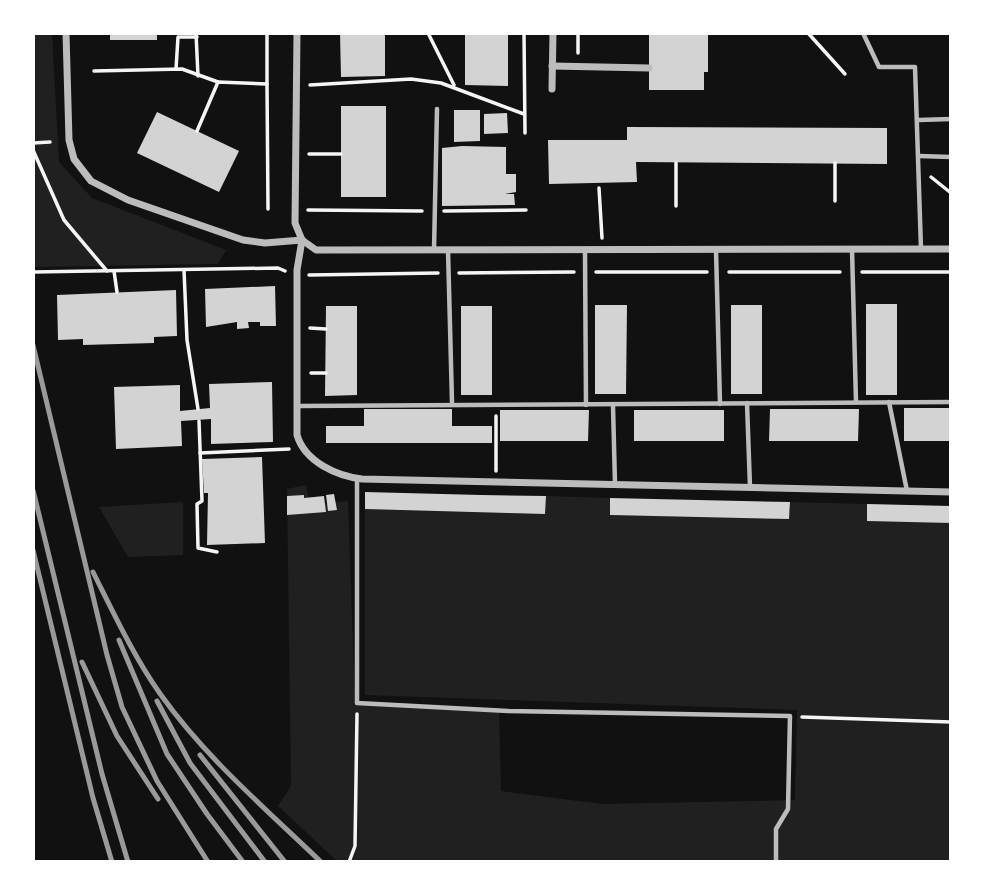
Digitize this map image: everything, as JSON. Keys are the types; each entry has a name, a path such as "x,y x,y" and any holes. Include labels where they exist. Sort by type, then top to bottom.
{"street":[{"path":"66,33 69,140 74,159 91,181 128,200 243,240 265,243 302,240 316,250 327,251 951,249"},
{"path":"297,33 294,209 295,223 302,240 297,270 296,425 300,442 328,470 356,478 951,492"},
{"path":"552,33 552,89"},
{"path":"552,66 649,68"}],"lane":[{"path":"863,33 879,67 915,67 919,120 921,249"},
{"path":"434,251 437,109"},
{"path":"919,120 951,119"},
{"path":"919,156 951,157"},
{"path":"852,249 856,402"},
{"path":"448,250 452,402"},
{"path":"585,250 586,405"},
{"path":"716,250 720,404"},
{"path":"297,405 452,402 613,406 951,402"},
{"path":"889,402 907,491"},
{"path":"747,403 750,488"},
{"path":"613,406 615,485"},
{"path":"356,478 357,703 508,711 790,716 788,809 776,829 776,862"}],"path":[{"path":"267,33 268,209"},
{"path":"428,33 455,87"},
{"path":"524,33 525,133"},
{"path":"808,33 845,74"},
{"path":"578,34 578,58"},
{"path":"176,69 178,37 197,35 198,76"},
{"path":"94,71 176,69 218,82 267,84"},
{"path":"308,86 411,79 455,87 524,114"},
{"path":"197,131 218,82"},
{"path":"33,143 50,142"},
{"path":"33,150 64,220 107,271"},
{"path":"307,154 341,154"},
{"path":"676,163 677,206"},
{"path":"835,163 835,201"},
{"path":"919,168 951,193"},
{"path":"599,188 604,272"},
{"path":"307,210 526,209"},
{"path":"184,270 187,340 198,409"},
{"path":"33,272 297,270"},
{"path":"114,271 117,292"},
{"path":"309,275 951,272"},
{"path":"308,328 326,329"},
{"path":"308,373 326,373"},
{"path":"496,403 496,482"},
{"path":"199,421 202,500 197,504 198,548 217,551"},
{"path":"200,453 288,449 300,442"},
{"path":"349,862 355,846 357,703"},
{"path":"790,716 951,722"}],"shaded area":[{"path":"33,33 52,33 59,162 92,198 226,250 218,264 33,267"},
{"path":"306,485 310,505 348,501 355,704 499,708 501,791 602,804 795,800 797,710 365,695 365,509 544,514 546,496 610,498 610,515 789,519 790,502 867,504 867,521 951,522 951,862 338,862 278,806 291,786 287,489"},
{"path":"183,502 183,555 128,557 99,507"}],"building":[{"path":"110,33 157,33 157,40 110,40"},
{"path":"340,33 385,33 385,76 341,77"},
{"path":"465,33 508,33 508,86 465,85"},
{"path":"649,33 708,33 708,72 704,72 704,90 649,90"},
{"path":"341,106 386,106 386,197 341,197"},
{"path":"454,110 480,110 480,141 454,142"},
{"path":"157,112 239,151 219,192 137,153"},
{"path":"507,113 508,133 484,134 484,114"},
{"path":"627,127 887,128 887,164 636,162 637,182 549,184 548,140 627,140"},
{"path":"506,147 506,174 516,174 516,192 505,194 514,194 515,205 442,206 442,148"},
{"path":"275,286 276,326 260,326 260,322 248,322 249,328 237,329 237,322 206,327 205,289"},
{"path":"176,290 177,336 154,337 154,343 83,345 83,339 58,340 57,295"},
{"path":"866,304 897,304 897,395 866,395"},
{"path":"595,305 627,305 626,394 595,394"},
{"path":"731,305 762,305 762,394 731,394"},
{"path":"326,306 357,306 357,395 325,396"},
{"path":"461,306 492,306 492,395 461,395"},
{"path":"272,382 273,442 211,444 211,419 181,421 182,446 116,449 114,387 180,385 180,411 210,408 209,384"},
{"path":"904,408 951,408 951,441 904,441"},
{"path":"364,409 452,409 452,426 492,426 492,443 326,443 326,426 364,426"},
{"path":"770,409 859,409 858,441 769,441"},
{"path":"500,410 589,410 588,441 500,441"},
{"path":"634,410 724,410 724,441 634,441"},
{"path":"262,457 265,543 207,545 208,493 204,493 202,459"},
{"path":"365,492 546,496 545,514 365,509"},
{"path":"334,494 337,510 328,511 326,495"},
{"path":"304,495 304,498 324,496 326,512 287,515 287,496"},
{"path":"610,498 790,502 789,519 610,515"},
{"path":"867,504 951,506 951,523 867,521"}],"railway":[{"path":"33,345 107,655 122,707 157,781 208,862"},
{"path":"33,490 102,774 128,862"},
{"path":"33,550 93,798 112,862"},
{"path":"93,572 142,666 179,718 237,782 321,862"},
{"path":"119,640 167,754 243,862"},
{"path":"82,662 117,736 158,799"},
{"path":"157,701 190,763 265,862"},
{"path":"200,755 285,862"}]}
